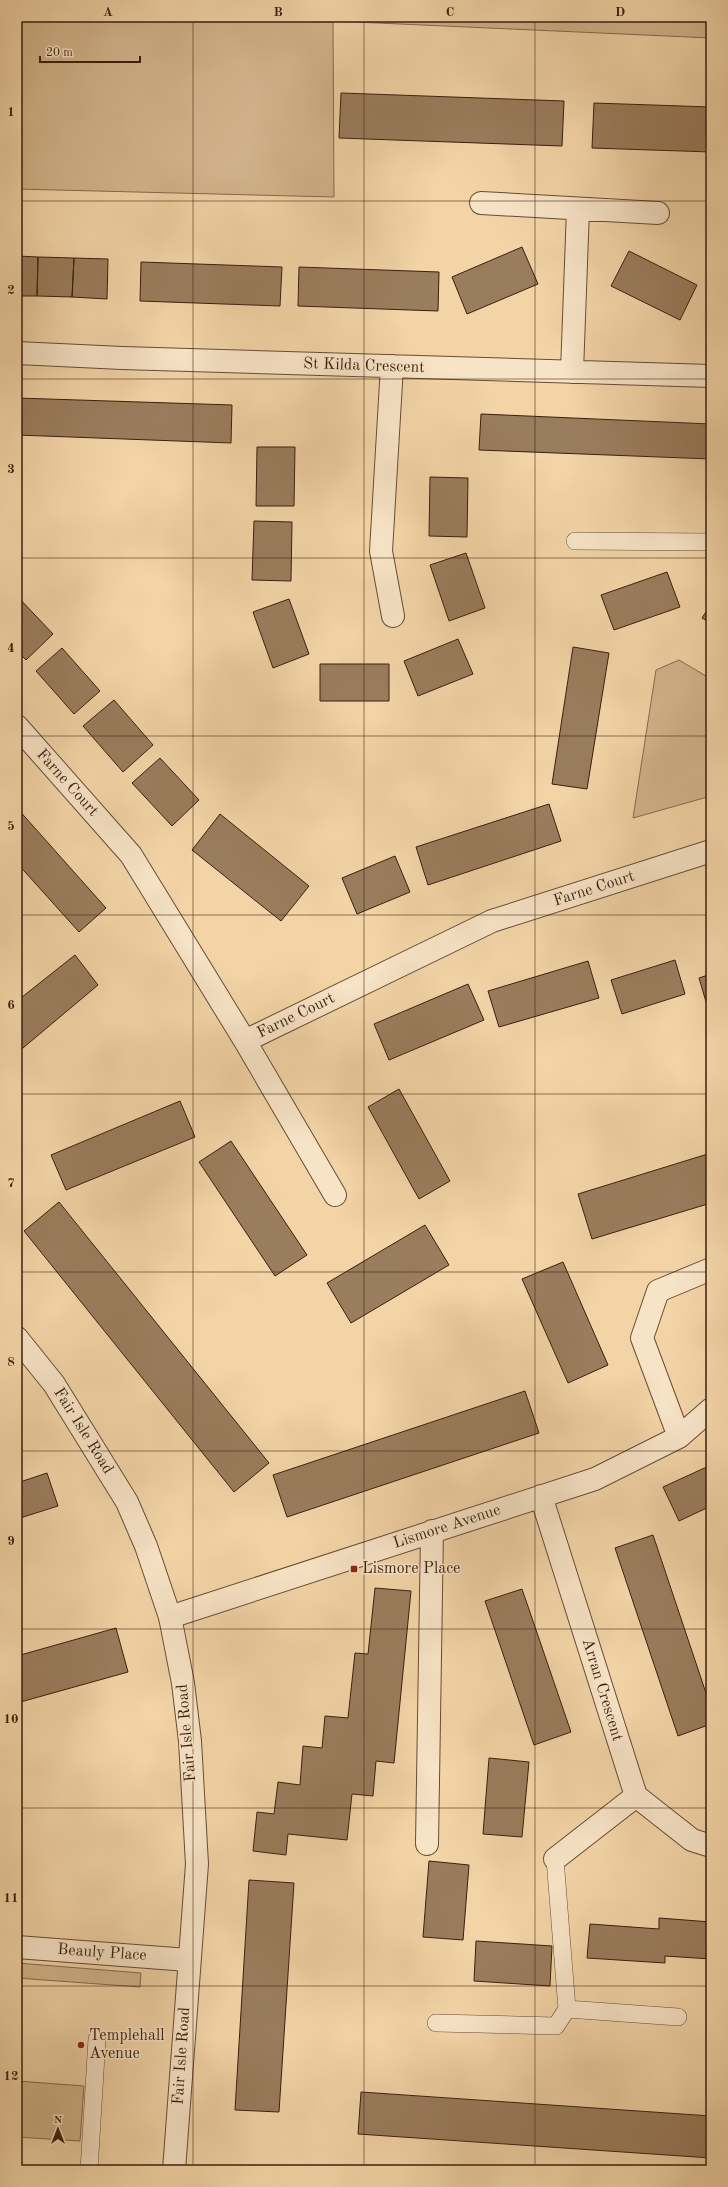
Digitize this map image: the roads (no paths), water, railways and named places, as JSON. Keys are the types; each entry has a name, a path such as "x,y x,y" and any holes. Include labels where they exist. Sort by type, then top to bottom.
{"street":[{"path":"481,203 578,210 658,213"},
{"path":"572,372 578,210"},
{"name":"St Kilda Crescent","path":"17,353 711,376"},
{"path":"392,366 381,551 394,616"},
{"name":"Farne Court","path":"17,726 131,855 245,1041 492,921 711,851"},
{"path":"245,1041 335,1195"},
{"path":"678,1437 642,1338 658,1291 711,1269"},
{"name":"Fair Isle Road","path":"17,1338 54,1384 127,1502 146,1546 170,1616 184,1690 190,1741 197,1864 188,1960 174,2170"},
{"name":"Lismore Avenue","path":"170,1616 595,1479 678,1437 711,1409"},
{"name":"Arran Crescent","path":"541,1496 636,1796"},
{"path":"427,1844 432,1531"},
{"path":"555,1859 636,1796 692,1840 711,1846"},
{"name":"Beauly Place","path":"17,1947 188,1960"}],"lane":[{"path":"575,541 711,542"},
{"path":"436,2023 556,2026 567,2010 555,1859"},
{"path":"567,2010 678,2017"},
{"path":"89,2170 97,2039"}],"place":[{"name":"Lismore Place","path":"354,1569"},
{"name":"Templehall Avenue","path":"81,2045"}]}
